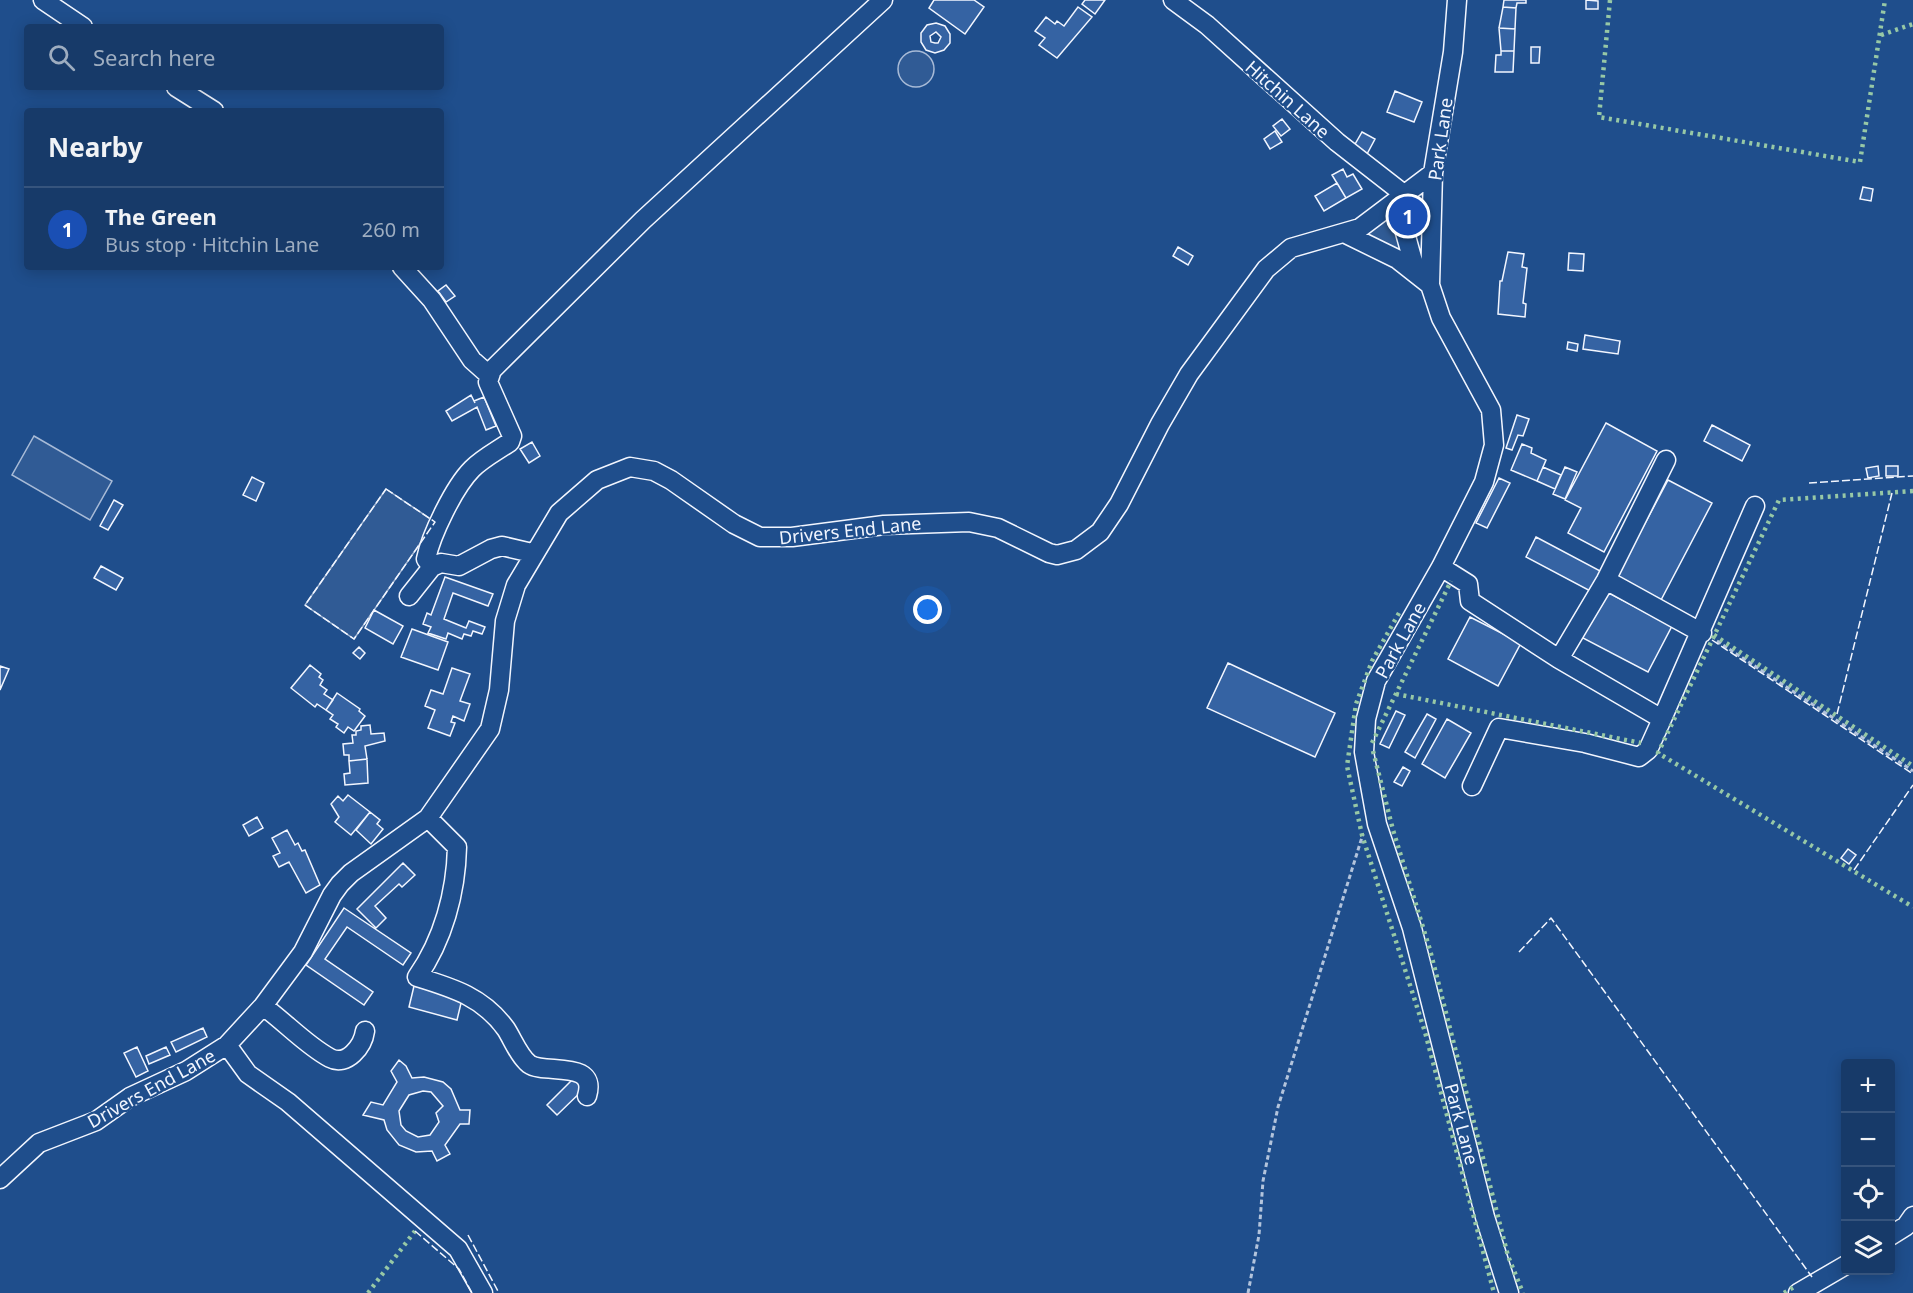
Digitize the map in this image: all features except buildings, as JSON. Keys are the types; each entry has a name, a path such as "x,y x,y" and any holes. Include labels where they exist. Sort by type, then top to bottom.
{"street":[{"path":"43,0 79,24"},
{"path":"432,567 426,559 429,545 462,482 472,470 510,442 512,436 488,382 492,370 643,220 883,0"},
{"name":"Hitchin Lane","path":"1173,0 1207,25 1398,200"},
{"name":"Park Lane","path":"1456,0 1453,52 1433,173 1430,285 1441,318 1491,410 1494,445 1484,482 1441,567 1385,662 1370,702 1364,752 1377,825 1412,928 1485,1217 1509,1293"},
{"path":"181,90 209,108"},
{"name":"Drivers End Lane","path":"0,1179 39,1143 96,1121 130,1097 186,1071 227,1045 263,1006 303,952 340,884 351,873 428,818 490,729 499,690 509,599 532,553 559,513 572,499 597,480 630,467 641,467 671,480 734,524 760,537 792,537 884,525 969,522 998,528 1049,553 1058,555 1076,550 1094,538 1108,522 1189,374 1266,269 1291,248 1346,234 1360,228 1433,173"},
{"path":"1398,200 1416,272"},
{"path":"1404,229 1431,226"},
{"path":"1346,234 1381,249 1416,272 1430,285"},
{"path":"405,270 432,300 472,360 490,376"},
{"path":"1559,659 1606,580 1666,460"},
{"path":"1472,786 1499,728 1585,743 1629,756 1640,757 1648,750 1702,633 1755,506"},
{"path":"410,596 432,567 441,563 459,566 495,547 532,553"},
{"path":"1441,567 1468,584 1470,601 1559,659 1662,719"},
{"path":"1606,580 1702,633"},
{"path":"428,818 457,847 457,866 440,939 417,977 473,996 504,1027 529,1064 538,1068 575,1071 585,1080 589,1090 587,1096"},
{"path":"263,1006 331,1058 346,1059 364,1041 365,1031"},
{"path":"227,1045 248,1074 288,1102 458,1249 483,1293"},
{"path":"1895,1233 1906,1226 1913,1216"},
{"path":"1798,1293 1841,1267"}],"path":[{"path":"1702,633 1913,771"},
{"path":"1248,1293 1259,1235 1263,1181 1278,1107 1362,835 1377,825"}],"shaded area":[{"path":"916,51 929,56 934,69 929,82 916,87 903,82 898,69 903,56"},
{"path":"1420,193 1424,197 1425,215 1417,220 1409,215 1407,204"},
{"path":"1385,220 1393,220 1406,255 1381,245 1364,232"},
{"path":"34,436 112,481 90,520 12,475"},
{"path":"386,489 435,522 354,639 305,605"}],"hedge":[{"path":"1610,0 1599,117 1860,162 1885,0"},
{"path":"1881,35 1913,24"},
{"path":"1913,491 1779,500 1658,753 1913,907"},
{"path":"1372,743 1451,581"},
{"path":"1399,613 1372,661 1356,704 1347,766 1362,835 1425,1032 1494,1293"},
{"path":"1714,635 1913,766"},
{"path":"1396,694 1641,743"},
{"path":"1373,751 1393,830 1430,950 1508,1256 1523,1293"},
{"path":"368,1293 415,1231"},
{"path":"1784,1293 1794,1287"}],"fence":[{"path":"1809,483 1913,476"},
{"path":"386,489 435,522 354,639 305,605 386,489"},
{"path":"1837,714 1892,493"},
{"path":"1712,640 1913,774"},
{"path":"1854,870 1913,785"},
{"path":"1519,952 1551,918 1812,1277"},
{"path":"415,1231 459,1269 472,1293"},
{"path":"468,1235 499,1293"}],"place":[{"name":"The Green","path":"1408,216"}]}
